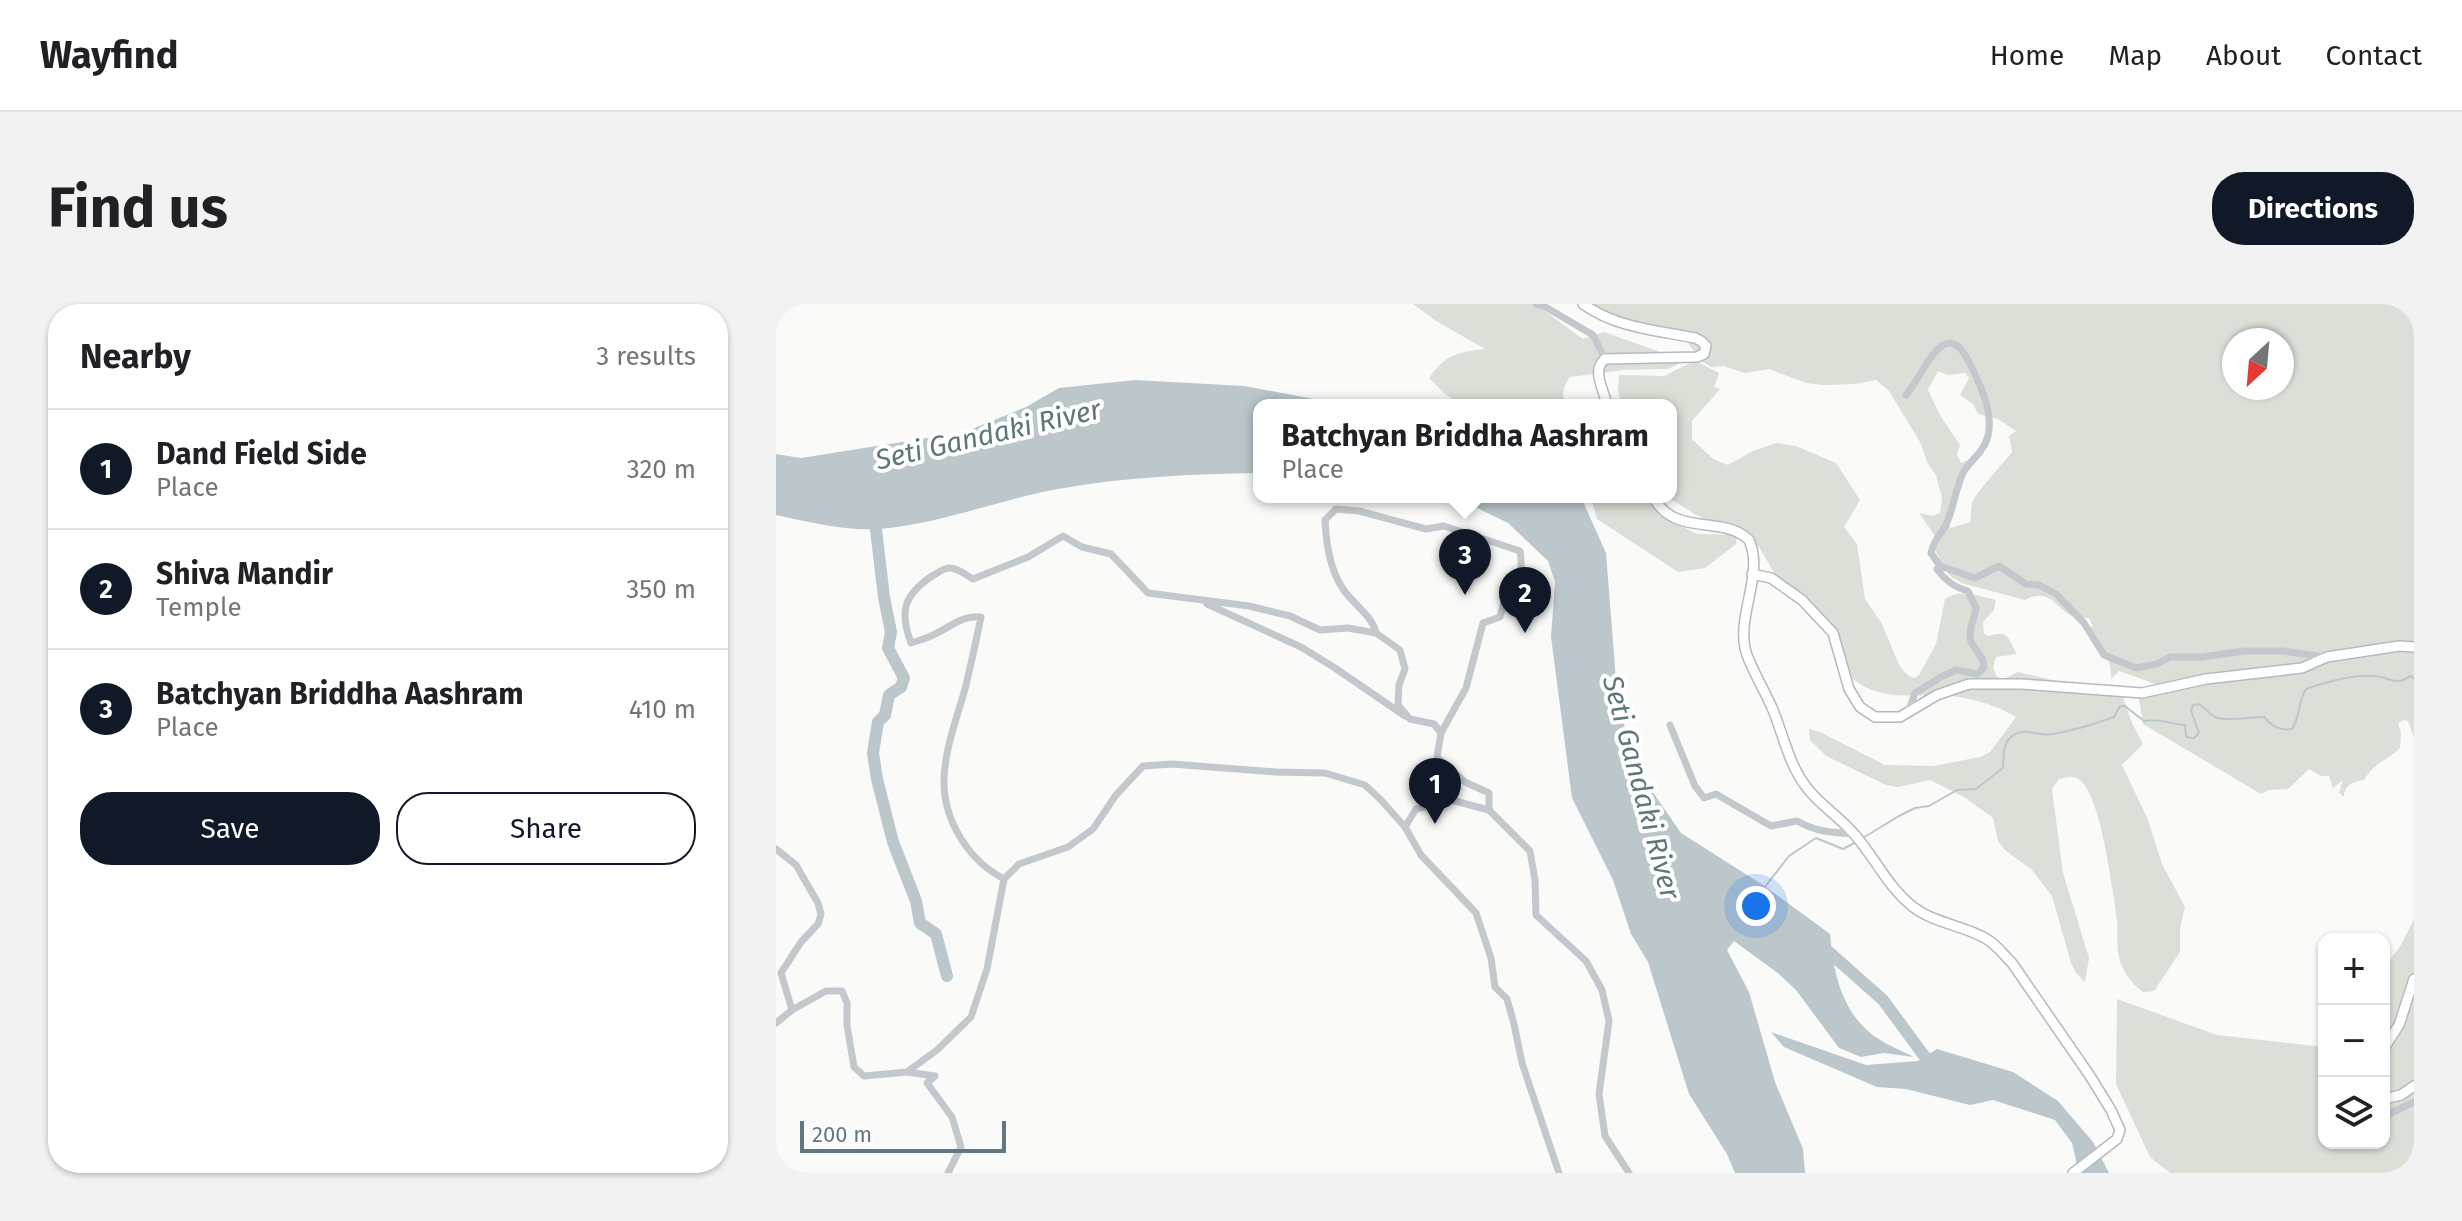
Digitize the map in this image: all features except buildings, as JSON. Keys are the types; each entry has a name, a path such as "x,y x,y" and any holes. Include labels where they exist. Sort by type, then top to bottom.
{"main road":[{"path":"1583,304 1629,326 1695,338 1706,346 1704,354 1697,357 1605,359 1597,370 1605,399"},
{"path":"1657,503 1676,519 1732,530 1745,536 1752,546 1754,560 1744,642 1746,653 1797,774 1821,804 1855,834 1872,860 1911,906 1929,917 1986,939 2012,963 2090,1076 2118,1124 2120,1134 2074,1172"},
{"path":"1752,574 1771,578 1802,600 1833,633 1849,689 1860,707 1875,717 1900,717 1937,695 1969,684 2142,693 2206,679 2302,668 2327,657 2399,646 2414,647"},
{"path":"2390,1039 2399,1025 2414,979"},
{"path":"2390,1098 2401,1095 2414,1086"}],"street":[{"path":"1536,304 1593,335 1605,359"},
{"path":"1906,395 1934,351 1941,344 1951,344 1963,352 1969,361 1990,409 1986,441 1964,471 1947,525 1934,539 1931,553 1940,566 1975,578 1999,566 2026,584 2039,585 2056,594 2084,623 2104,655 2136,668 2157,664 2170,657 2202,657 2245,651 2282,651 2327,657"},
{"path":"1376,633 1374,624 1336,578 1326,541 1325,520 1336,509 1359,511 1426,529 1444,526 1520,551 1522,568 1515,586 1506,597 1500,617 1483,623 1466,688 1441,733 1437,757 1465,782 1489,793 1489,810"},
{"path":"1004,879 992,873 964,847 947,801 944,780 948,749 966,687 981,617 969,616 935,635 911,643 906,629 906,602 916,587 945,568 954,567 973,579 982,577 1028,557 1063,536 1082,547 1111,554 1148,593 1249,606 1290,616 1320,630 1348,628 1376,633 1400,650 1405,669 1399,685 1398,705 1410,719"},
{"path":"1909,710 1915,693 1941,677 1956,670 1978,674 1984,667 1984,660 1969,634 1976,608 1968,591 1944,579 1937,569 1940,566"},
{"path":"1200,601 1301,647 1410,719 1434,724 1441,733"},
{"path":"1670,725 1695,786 1704,798 1716,794 1771,826 1797,821 1813,830 1855,834"},
{"path":"907,1072 937,1050 971,1017 987,969 1004,879 1019,864 1068,847 1093,829 1116,795 1143,766 1172,764 1325,773 1365,785 1405,827 1421,855 1476,913 1491,958 1495,987 1507,999 1522,1063 1559,1173"},
{"path":"1405,827 1416,809 1451,800 1489,810 1530,851 1536,915 1586,961 1602,990 1609,1021 1599,1094 1605,1136 1629,1173"},
{"path":"776,849 796,865 821,914 818,924 801,942 781,973 792,1010"},
{"path":"776,1023 826,991 842,991 847,1003 854,1067 864,1076 907,1072 935,1076 927,1083 952,1117 961,1147 948,1173"},
{"path":"2390,1114 2414,1102"}],"shaded area":[{"path":"1413,304 1535,304 1583,339 1604,332 1685,361 1668,369 1624,370 1570,377 1564,390 1564,399 1452,399 1429,378 1453,356 1485,349"},
{"path":"1589,304 2414,304 2414,737 2408,721 2398,724 2400,748 2376,766 2364,780 2347,787 2344,797 2339,793 2343,780 2333,788 2329,776 2321,776 2309,769 2288,789 2269,790 2261,794 2143,724 2139,699 2152,695 2161,686 2119,671 2111,679 2108,660 2089,635 2092,625 2089,618 2072,616 2045,597 2025,600 1961,583 1948,574 1935,550 1948,525 1951,528 1970,522 1974,499 2012,452 2009,436 2016,431 1998,419 1978,414 1973,404 1960,395 1969,378 1965,373 1948,375 1938,371 1928,390 1960,445 1957,454 1961,463 1970,459 1945,524 1935,536 1919,513 1932,516 1940,513 1942,498 1936,475 1889,391 1876,380 1824,385 1806,383 1769,369 1745,373 1723,366 1711,367 1701,361 1682,335 1620,319"},
{"path":"1698,362 1719,373 1714,387 1720,389 1692,421 1692,439 1713,459 1728,465 1776,443 1796,446 1836,463 1860,500 1844,527 1857,544 1865,599 1882,624 1900,667 1909,676 1914,678 1919,675 1936,644 1945,599 1963,593 1996,600 1994,610 1983,622 1984,634 2004,635 2017,654 1996,657 1993,667 1997,677 2003,679 2018,672 2078,686 2115,685 2120,688 2143,744 2122,765 2148,820 2162,864 2185,907 2180,928 2180,952 2154,991 2143,992 2139,989 2120,962 2113,888 2105,847 2095,807 2082,782 2071,777 2059,779 2052,789 2063,873 2089,958 2085,982 2071,963 2052,896 2032,870 1998,841 1993,818 1964,797 1930,780 1898,787 1886,785 1826,756 1810,740 1809,729 1885,765 1933,766 1980,757 1990,752 2016,717 1988,704 1967,699 1947,695 1894,695 1863,686 1853,679 1822,613 1776,576 1759,547 1741,533 1698,516 1677,503 1677,399 1620,399 1619,375 1664,376"},
{"path":"1593,503 1653,503 1659,515 1697,534 1737,535 1736,544 1705,568 1678,572 1597,519"},
{"path":"2414,919 2414,1173 2170,1173 2150,1157 2116,1084 2117,999 2217,1035 2318,1046 2318,1149 2390,1149 2390,960"}],"water":[{"name":"Seti Gandaki River","path":"1135,380 1244,386 1314,399 1253,399 1253,473 1158,477 1083,485 924,522 879,529 840,527 776,515 776,454 801,458 965,432 1026,407 1059,388"},
{"name":"Seti Gandaki River","path":"1467,503 1584,503 1606,553 1617,693 1629,746 1643,778 1681,833 1766,887 1830,934 1836,974 1852,1012 1874,1036 1914,1057 1884,1053 1861,1057 1839,1048 1796,990 1734,941 1727,950 1749,992 1775,1082 1803,1149 1805,1173 1735,1173 1727,1154 1689,1094 1648,962 1631,934 1613,880 1572,798 1551,637 1555,582 1548,561 1508,523"},
{"path":"1771,1032 1866,1065 1918,1061 1937,1049 2013,1072 2058,1101 2093,1142 2109,1173 2079,1173 2072,1143 2055,1120 1993,1100 1970,1105 1906,1089 1877,1087 1784,1047"}],"waterway":[{"path":"874,513 891,632 888,648 904,678 901,687 889,695 885,715 878,722 873,753 877,779 893,842 916,901 920,923 936,934 947,976"},
{"path":"1861,839 1915,808 1929,806 1957,790 1976,789 2003,768 2006,745 2010,738 2020,732 2060,733 2114,717 2120,706 2125,706 2144,721 2185,725 2186,737 2194,738 2199,733 2191,711 2193,705 2198,704 2218,718 2264,717 2276,727 2292,729 2306,689 2358,676 2396,681 2410,676 2414,678"},
{"path":"1764,888 1789,856 1816,838 1843,849 1856,842"},
{"path":"1821,945 1883,1000 1925,1057 1939,1064"}],"place":[{"name":"Batchyan Briddha Aashram","path":"1465,595"},
{"name":"Shiva Mandir","path":"1525,633"},
{"name":"Dand Field Side","path":"1435,824"}]}
